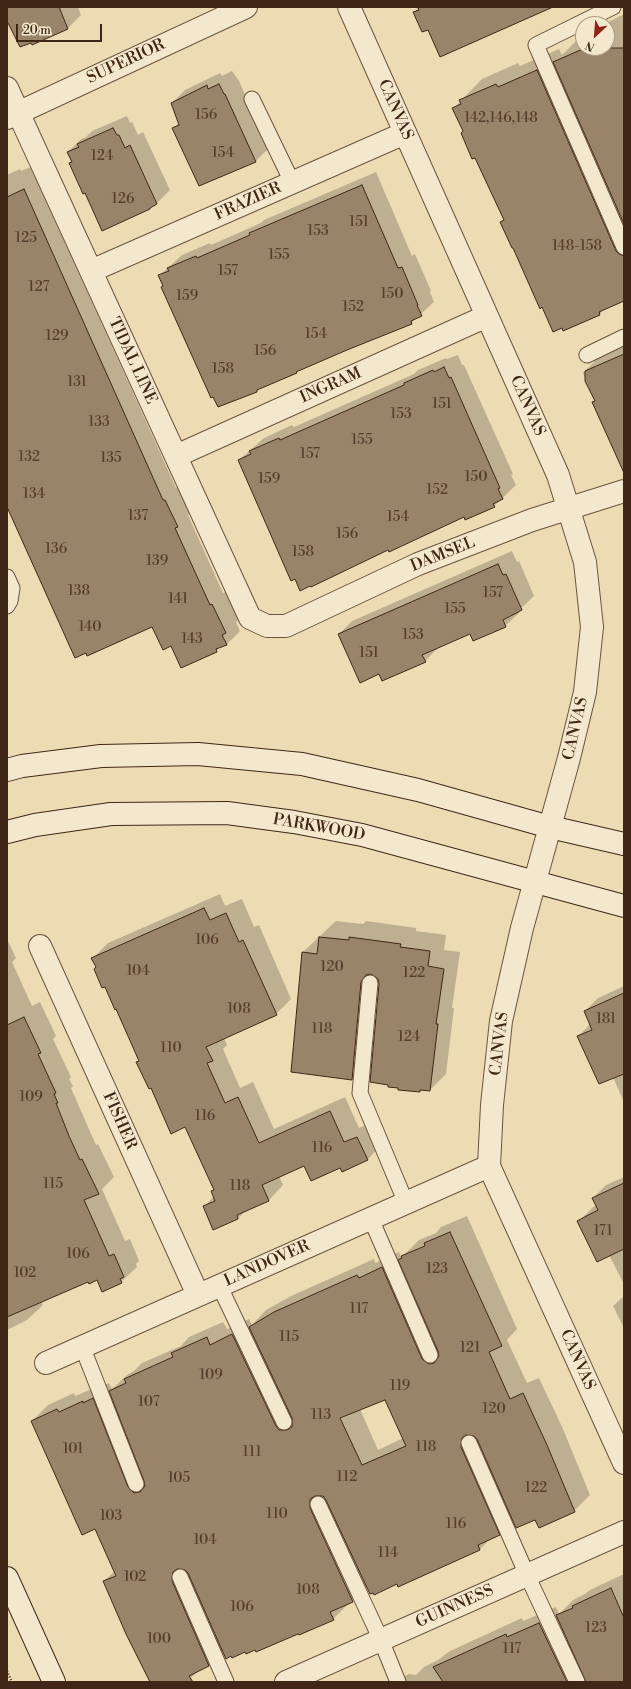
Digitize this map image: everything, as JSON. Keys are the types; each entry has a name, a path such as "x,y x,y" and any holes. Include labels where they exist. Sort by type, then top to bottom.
{"street":[{"name":"SUPERIOR","path":"13,115 246,7"},
{"name":"CANVAS","path":"349,7 558,475 585,562 592,627 585,692 570,758 522,928 501,1021 492,1105 489,1166 624,1463"},
{"name":"TIDAL LINE","path":"7,88 13,115 90,270 250,618 267,626"},
{"name":"FRAZIER","path":"90,270 405,133"},
{"name":"INGRAM","path":"176,456 487,316"},
{"name":"DAMSEL","path":"267,626 286,626 418,564 532,520 624,491"},
{"path":"7,770 22,766 101,756 198,754 302,764 418,790 550,827 624,844"},
{"name":"PARKWOOD","path":"7,832 35,825 111,814 227,813 294,822 362,835 624,906"},
{"name":"FISHER","path":"40,946 198,1295"},
{"name":"LANDOVER","path":"46,1362 489,1166"},
{"name":"GUINNESS","path":"286,1682 624,1532"},
{"path":"7,1578 54,1682"}],"lane":[{"path":"613,7 536,45 624,247"},
{"path":"252,99 292,182"},
{"path":"587,355 624,336"},
{"path":"7,577 12,588 9,604"},
{"path":"370,983 360,1093 406,1203"},
{"path":"371,1219 430,1355"},
{"path":"219,1285 284,1422"},
{"path":"82,1346 136,1484"},
{"path":"469,1443 527,1575 577,1682"},
{"path":"318,1504 381,1640 398,1682"},
{"path":"180,1577 226,1682"}],"path":[{"path":"7,1671 12,1682"}],"building":[{"path":"7,7 59,7 68,29 32,45 31,43 20,47 7,21"},
{"path":"418,7 553,7 440,57 428,30 422,32 413,12 419,10"},
{"path":"615,48 624,48 624,224 553,62 575,52 575,56 615,56"},
{"path":"537,70 616,251 624,256 624,301 599,312 600,315 563,331 562,328 553,332 542,307 540,309 500,222 504,220 475,158 472,159 461,133 463,131 452,108 461,104 459,100 496,84 498,87"},
{"path":"219,84 256,162 199,186 172,128 179,125 171,103 207,85 208,89"},
{"path":"113,128 117,135 119,135 125,148 130,145 157,204 150,209 102,231 85,193 83,194 69,163 72,162 67,152 79,147 77,144"},
{"path":"362,185 398,268 402,267 422,316 411,321 412,324 347,350 257,390 257,392 218,407 213,397 211,398 161,287 163,286 158,275 169,271 167,268 196,256 197,258 250,235 249,233"},
{"path":"24,189 163,500 165,500 178,527 175,528 210,605 212,604 226,633 222,635 227,645 216,649 217,652 181,668 171,646 163,650 152,627 87,656 86,653 75,658 7,507 7,197"},
{"path":"624,354 624,473 592,402 595,401 585,381 585,371"},
{"path":"444,367 449,378 451,377 500,488 498,489 503,499 493,504 495,507 465,520 464,517 300,591 295,579 291,581 238,460 251,454 249,451 279,438 280,440 404,385 404,383 433,370 434,372"},
{"path":"498,564 503,575 506,574 522,610 503,620 506,627 473,641 470,634 422,655 426,662 382,681 379,674 360,683 338,634"},
{"path":"204,908 210,920 226,913 239,942 243,940 277,1015 206,1047 213,1061 207,1063 225,1103 238,1097 259,1143 330,1111 344,1142 357,1137 368,1160 342,1172 340,1168 311,1181 304,1166 262,1185 269,1201 237,1215 238,1219 213,1230 203,1206 215,1201 211,1191 214,1190 185,1127 171,1134 151,1088 149,1089 136,1062 139,1061 116,1009 115,1010 105,987 102,988 94,969 96,967 91,958"},
{"path":"319,937 349,940 349,937 401,944 400,947 430,951 428,966 444,969 436,1024 438,1024 430,1091 420,1090 420,1092 398,1090 398,1088 388,1087 388,1085 370,1082 379,984 378,979 371,974 366,975 361,982 352,1080 291,1072 302,952 317,954"},
{"path":"624,993 624,1074 599,1084 577,1036 592,1030 584,1011"},
{"path":"24,1017 41,1053 38,1054 56,1093 54,1094 58,1103 56,1103 69,1136 80,1160 82,1159 99,1194 84,1200 109,1256 114,1254 124,1277 120,1279 122,1283 102,1292 97,1280 89,1284 88,1282 7,1317 7,1025"},
{"path":"624,1183 624,1249 597,1262 577,1221 598,1210 592,1198"},
{"path":"450,1232 502,1346 489,1352 510,1399 523,1393 575,1512 539,1528 535,1520 516,1528 477,1439 474,1436 466,1435 462,1438 461,1447 500,1535 478,1545 480,1550 398,1587 397,1584 374,1595 373,1593 370,1594 326,1500 323,1496 315,1496 310,1499 310,1508 353,1602 330,1612 334,1620 256,1652 255,1650 246,1654 245,1652 226,1659 188,1573 185,1570 177,1569 173,1572 172,1581 209,1666 189,1676 193,1682 150,1682 126,1634 103,1581 116,1576 95,1529 82,1535 31,1421 57,1409 59,1412 93,1398 128,1487 134,1493 140,1492 145,1486 144,1481 109,1391 126,1383 124,1379 173,1357 171,1353 207,1337 210,1345 232,1334 276,1426 279,1430 287,1430 292,1427 292,1418 249,1327 274,1312 357,1275 359,1278 382,1267 422,1359 429,1364 434,1363 439,1356 438,1351 398,1260 402,1258 401,1256 425,1246 424,1243","holes":["385,1400 406,1446 362,1465 340,1418"]},
{"path":"611,1588 624,1618 624,1682 586,1682 556,1615 573,1608 572,1606"},
{"path":"539,1623 567,1682 443,1682 433,1667 506,1634 507,1637"}]}
